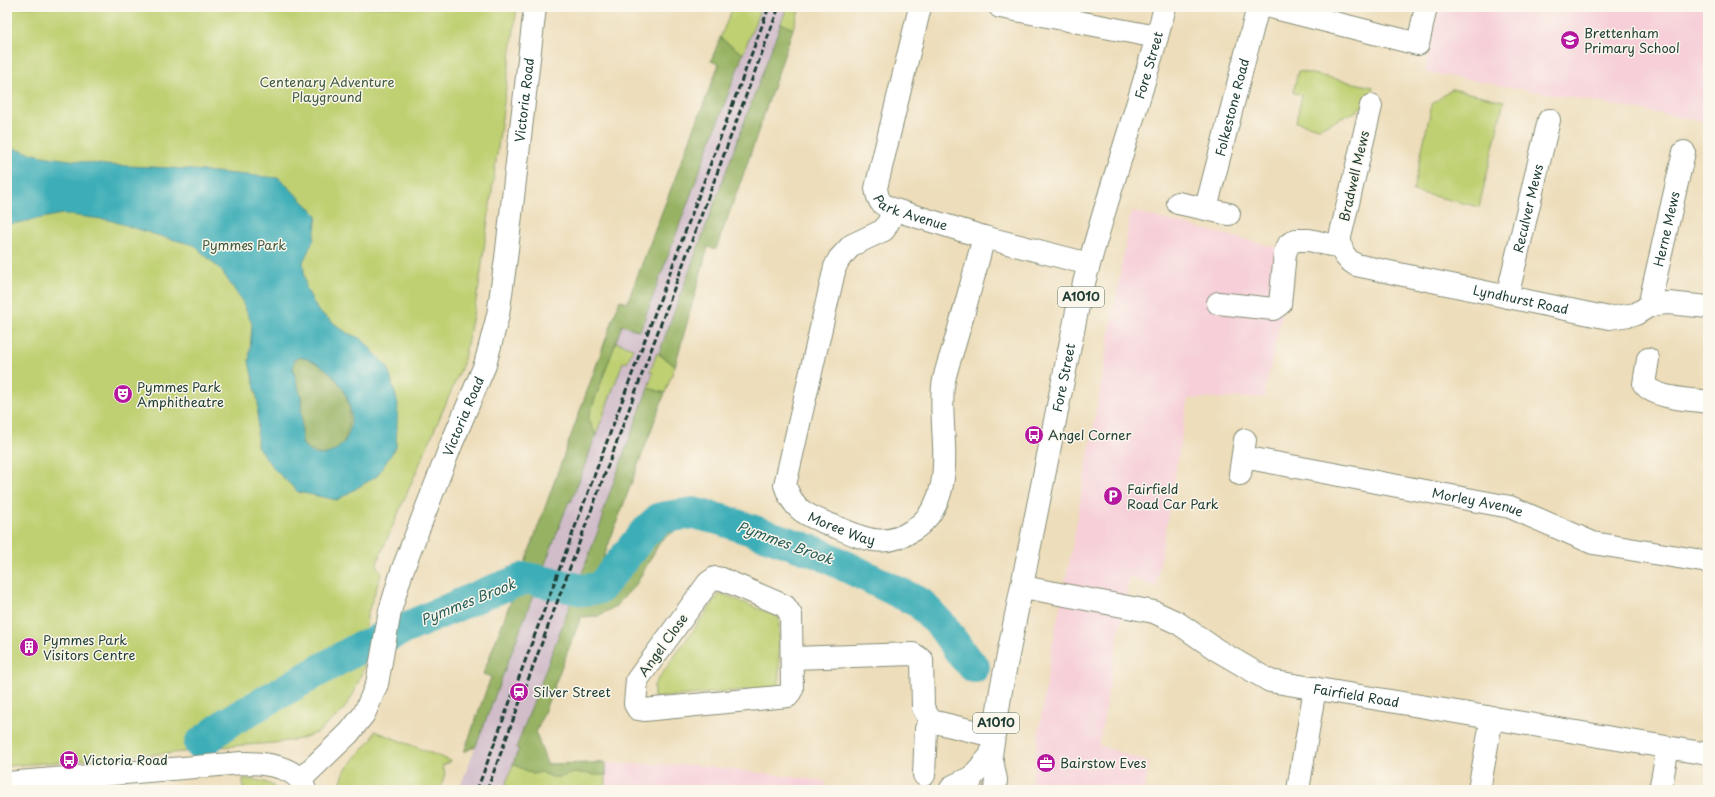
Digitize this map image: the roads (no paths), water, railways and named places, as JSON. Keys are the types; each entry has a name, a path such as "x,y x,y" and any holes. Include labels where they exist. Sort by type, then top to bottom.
{"street":[{"name":"Victoria Road","path":"302,785 364,714 377,684 390,611 402,571 451,445 485,365 498,315 506,258 535,7"},
{"name":"Park Avenue","path":"920,7 876,188 877,198 882,205 894,210 984,237 1088,264"},
{"path":"1000,7 1157,37"},
{"name":"Fore Street","path":"996,790 992,745 1022,587 1088,264 1165,7"},
{"name":"Folkestone Road","path":"1206,208 1258,7"},
{"path":"1271,7 1418,44 1426,7"},
{"name":"Bradwell Mews","path":"1340,247 1340,237 1371,106"},
{"name":"Reculver Mews","path":"1507,297 1548,120"},
{"name":"Herne Mews","path":"1648,306 1684,152"},
{"path":"1178,202 1229,214"},
{"name":"Moree Way","path":"894,210 884,230 852,245 839,259 835,266 785,485 789,497 796,506 806,514 873,541 885,541 911,531 923,523 933,511 938,498 944,470 943,386 984,237"},
{"path":"1218,303 1273,309 1280,304 1285,253 1289,244 1296,240 1309,240 1340,247"},
{"name":"Lyndhurst Road","path":"1340,247 1344,256 1356,265 1609,318 1636,314 1648,306 1668,303 1708,307"},
{"path":"1648,359 1644,384 1647,389 1660,395 1708,402"},
{"name":"Morley Avenue","path":"1243,457 1510,507 1593,544 1708,562"},
{"name":"Angel Close","path":"715,578 722,579 785,606 791,615 792,658 792,689 788,696 644,710 638,708 635,704 637,680 708,583 715,578"},
{"name":"Fairfield Road","path":"1022,587 1154,612 1178,623 1217,650 1270,681 1708,754"},
{"path":"792,658 913,654 922,660 923,708 931,721 992,745 970,784 953,786 950,790"},
{"path":"1298,790 1315,688"},
{"path":"1479,790 1492,717"},
{"path":"924,776 926,729 931,721"},
{"path":"1660,790 1668,748"},
{"path":"7,783 242,763 268,764 290,773 302,785"}],"water":[{"path":"7,147 42,156 106,165 172,168 279,178 317,215 314,239 303,262 306,288 318,311 347,333 362,339 388,368 398,404 396,447 377,476 337,500 298,492 273,468 257,446 258,402 249,362 252,324 242,301 221,270 194,245 109,220 62,214 7,225","holes":["299,357 311,360 332,375 341,386 347,397 350,410 351,422 346,440 332,452 322,455 310,451 302,443 301,397 293,370 294,360"]}],"waterway":[{"name":"Pymmes Brook","path":"200,744 227,723 357,649 486,593 526,578 583,590 600,588 644,533 660,518 693,513 722,520 819,553 920,603 942,626 964,657 974,667"}],"railway":[{"path":"477,790 769,7"},
{"path":"487,790 779,7"}],"place":[{"name":"Brettenham Primary School","path":"1570,40"},
{"name":"Pymmes Park Amphitheatre","path":"123,394"},
{"name":"Angel Corner","path":"1034,435"},
{"name":"Fairfield Road Car Park","path":"1113,496"},
{"name":"Pymmes Park Visitors Centre","path":"29,647"},
{"name":"Silver Street","path":"519,692"},
{"name":"Victoria Road","path":"69,760"},
{"name":"Bairstow Eves","path":"1046,763"}],"park label":[{"name":"Centenary Adventure Playground","path":"327,90"},
{"name":"Pymmes Park","path":"244,245"}]}
